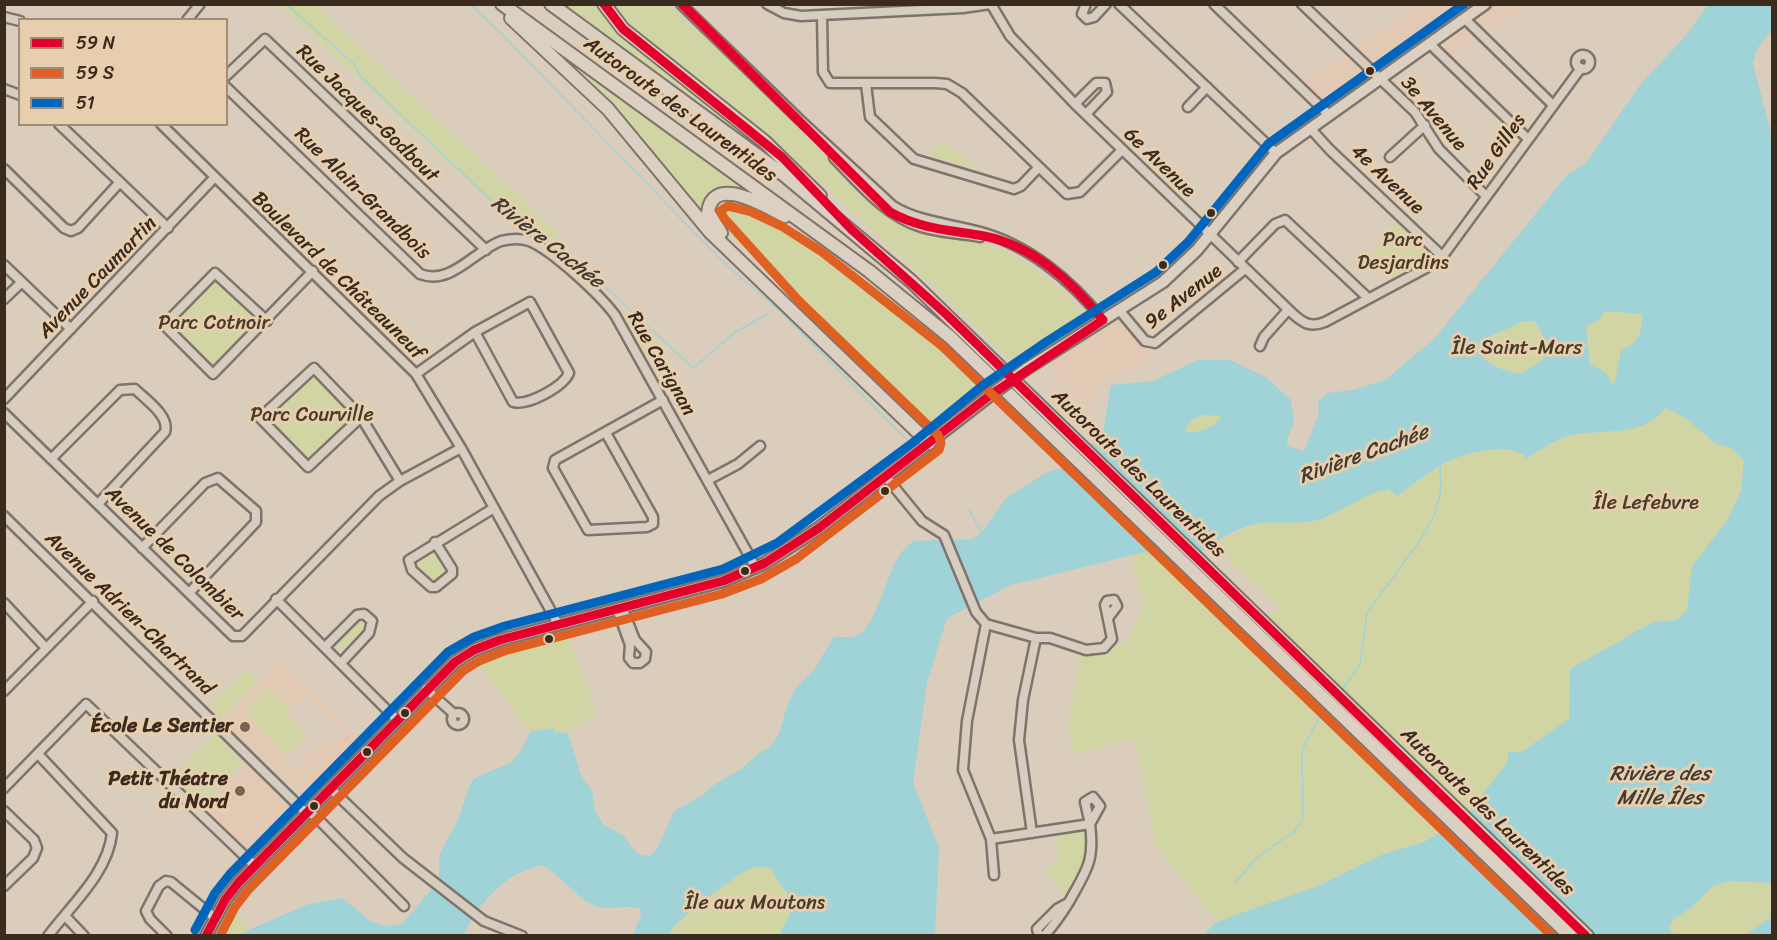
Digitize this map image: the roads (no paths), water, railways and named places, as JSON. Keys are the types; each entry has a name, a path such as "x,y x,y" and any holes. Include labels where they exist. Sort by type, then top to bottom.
{"highway":[{"path":"497,4 608,109 704,226 929,443"},
{"name":"Autoroute des Laurentides","path":"502,4 922,312 1062,434 1587,936"},
{"name":"Autoroute des Laurentides","path":"551,4 769,164 852,230 921,290 1062,434 1570,936"},
{"path":"604,4 623,29 792,165 852,230"},
{"path":"790,309 714,225 708,209 717,195 732,194 809,227"}],"main road":[{"path":"206,936 231,891 254,865 447,669 474,650 500,640 722,581 756,568 789,549 1026,369 1120,311 1169,277 1209,235 1276,153 1485,4"}],"street":[{"path":"188,18 200,4"},
{"path":"681,4 800,120 898,209 981,232 1045,263 1103,320"},
{"path":"767,4 792,15 822,15 875,8 991,4"},
{"name":"6e Avenue","path":"991,4 1015,41 1075,104 1304,324 1315,325 1368,298"},
{"path":"1086,4 1083,16 1090,19 1106,4"},
{"path":"1119,4 1276,153"},
{"path":"1214,4 1329,115"},
{"name":"3e Avenue","path":"1302,4 1415,112 1439,149 1486,196"},
{"path":"822,15 825,78 835,85 939,83 955,88 1065,192 1076,195 1122,150"},
{"path":"1465,19 1552,104"},
{"name":"Rue Jacques-Godbout","path":"228,74 265,39 486,250"},
{"path":"1430,44 1527,138"},
{"name":"Rue Gilles","path":"1442,256 1552,104 1581,69"},
{"path":"1075,104 1096,83 1102,82 1107,85 1107,92 1086,114"},
{"path":"866,84 867,109 870,117 916,160 1014,189 1021,186 1039,167"},
{"path":"1188,107 1207,87"},
{"name":"Rue Alain-Grandbois","path":"228,89 420,274 430,278 445,275 486,250"},
{"path":"1390,156 1425,125"},
{"path":"61,126 168,228"},
{"name":"Boulevard de Châteauneuf","path":"163,126 416,374 461,448 558,624"},
{"name":"4e Avenue","path":"1310,128 1330,150 1442,256"},
{"path":"4,169 64,228 71,231 78,228 120,182"},
{"name":"Avenue Caumartin","path":"4,399 214,178"},
{"path":"1238,262 1275,224 1285,220 1368,298 1426,268 1442,256"},
{"name":"Rue Carignan","path":"486,250 502,241 529,241 568,269 604,300 615,315 756,568"},
{"path":"4,265 71,329"},
{"name":"9e Avenue","path":"1120,311 1145,341 1155,343 1245,269"},
{"path":"267,321 215,273 164,325 213,374 267,321 313,271"},
{"path":"4,300 22,282"},
{"path":"416,374 475,332 530,302 569,373 565,382 522,405 513,402 475,332"},
{"path":"1260,346 1267,333 1288,310"},
{"path":"361,417 308,467 260,418 314,368 361,417 400,481"},
{"path":"51,459 120,390 135,389 164,419 167,426 165,432 98,504"},
{"path":"606,433 653,517 653,524 647,527 588,530 553,468 555,460 663,400"},
{"name":"Avenue de Colombier","path":"4,413 233,636 242,636 348,525 379,496 400,481 461,448"},
{"path":"708,480 738,464 760,446"},
{"path":"886,477 923,521 942,533 948,541 976,612 987,624 1036,638 1050,638 1086,650 1104,648 1112,639 1108,618"},
{"path":"142,548 205,483 218,478 256,511 256,522 189,593"},
{"path":"435,542 452,569 452,574 436,587 431,587 412,570 409,560 435,542 494,508"},
{"name":"Avenue Adrien-Chartrand","path":"4,516 307,812 333,833 404,906"},
{"path":"276,599 396,720"},
{"path":"4,691 93,601"},
{"path":"4,603 46,648"},
{"path":"619,608 635,640 646,650 646,657 640,663 633,663 629,658 630,645 619,608"},
{"path":"325,647 357,615 364,614 372,621 369,633 341,663"},
{"path":"987,624 967,722 963,770 991,839 994,875"},
{"path":"1032,833 1019,740 1023,700 1036,638"},
{"path":"426,689 454,714"},
{"path":"4,788 86,704 254,865"},
{"path":"38,754 112,833 111,843 90,883 48,936"},
{"path":"330,788 398,854 480,918 491,926 522,936"},
{"path":"4,811 34,840 37,848 33,858 4,886"},
{"path":"991,839 1090,824 1092,844 1089,868 1063,916 1044,936"},
{"path":"167,936 150,919 146,911 159,886 166,881 173,883 215,918"},
{"path":"1039,936 1037,929 1057,909 1068,903"},
{"path":"65,916 84,936"}],"water":[{"name":"Rivière des Mille Îles","path":"1708,5 1772,5 1772,30 1757,49 1753,63 1772,138 1772,883 1729,881 1713,886 1692,907 1672,920 1669,930 1677,935 1204,935 1216,922 1318,886 1384,854 1424,842 1464,818 1507,763 1509,751 1520,753 1569,719 1570,669 1653,622 1677,620 1687,610 1692,566 1726,522 1741,491 1744,460 1731,448 1716,444 1687,419 1666,408 1657,417 1635,428 1567,436 1527,458 1520,453 1501,449 1480,451 1459,457 1437,467 1397,496 1388,489 1379,491 1318,520 1250,525 1216,542 1177,571 1149,551 1011,585 947,618 927,683 913,782 939,848 935,935 779,935 791,911 793,904 791,898 772,869 755,867 719,889 680,921 668,935 633,935 641,915 640,908 604,908 593,905 540,865 517,874 493,893 479,909 464,935 235,936 306,905 342,898 372,922 385,926 403,923 439,880 439,855 458,820 470,784 475,778 510,763 522,749 530,732 553,728 555,732 568,733 581,776 592,790 595,811 603,824 624,836 633,849 641,855 650,856 658,847 674,811 703,795 715,784 740,770 760,752 770,747 779,734 788,703 798,685 813,671 833,638 854,637 865,629 873,617 897,559 905,548 915,541 972,539 981,533 1007,497 1046,473 1069,465 1103,433 1111,385 1153,381 1198,360 1230,360 1267,378 1291,400 1294,422 1287,446 1304,451 1319,413 1318,402 1328,393 1353,390 1385,380 1434,339 1567,175 1586,163 1642,82 1683,39","holes":["1605,311 1642,314 1639,336 1632,344 1621,350 1614,386 1605,372 1590,365 1586,326 1599,320","1535,321 1550,349 1541,361 1520,374 1490,364 1481,355 1478,349 1481,340 1522,322","1204,415 1221,416 1215,424 1206,429 1186,432 1185,428 1193,419"]},
{"path":"1772,918 1772,935 1745,935 1765,921"}],"waterway":[{"name":"Rivière Cachée","path":"286,4 355,65 361,77 514,222 587,270 693,368 737,331 766,315"},
{"path":"470,4 500,32 727,266 777,308 910,443"},
{"path":"1341,691 1360,665 1367,613 1419,542 1435,514 1441,490 1440,467"},
{"name":"Rivière Cachée","path":"969,509 981,532"},
{"path":"1235,883 1256,858 1294,832 1303,819 1302,750 1318,719 1327,708"}],"place":[{"name":"École Le Sentier","path":"245,727"},
{"name":"Petit Théatre du Nord","path":"240,791"}],"park label":[{"name":"Parc Desjardins","path":"1403,252"},
{"name":"Parc Cotnoir","path":"214,324"},
{"name":"Île Saint-Mars","path":"1517,349"},
{"name":"Parc Courville","path":"312,416"},
{"name":"Île Lefebvre","path":"1646,504"},
{"name":"Île aux Moutons","path":"755,904"}]}
